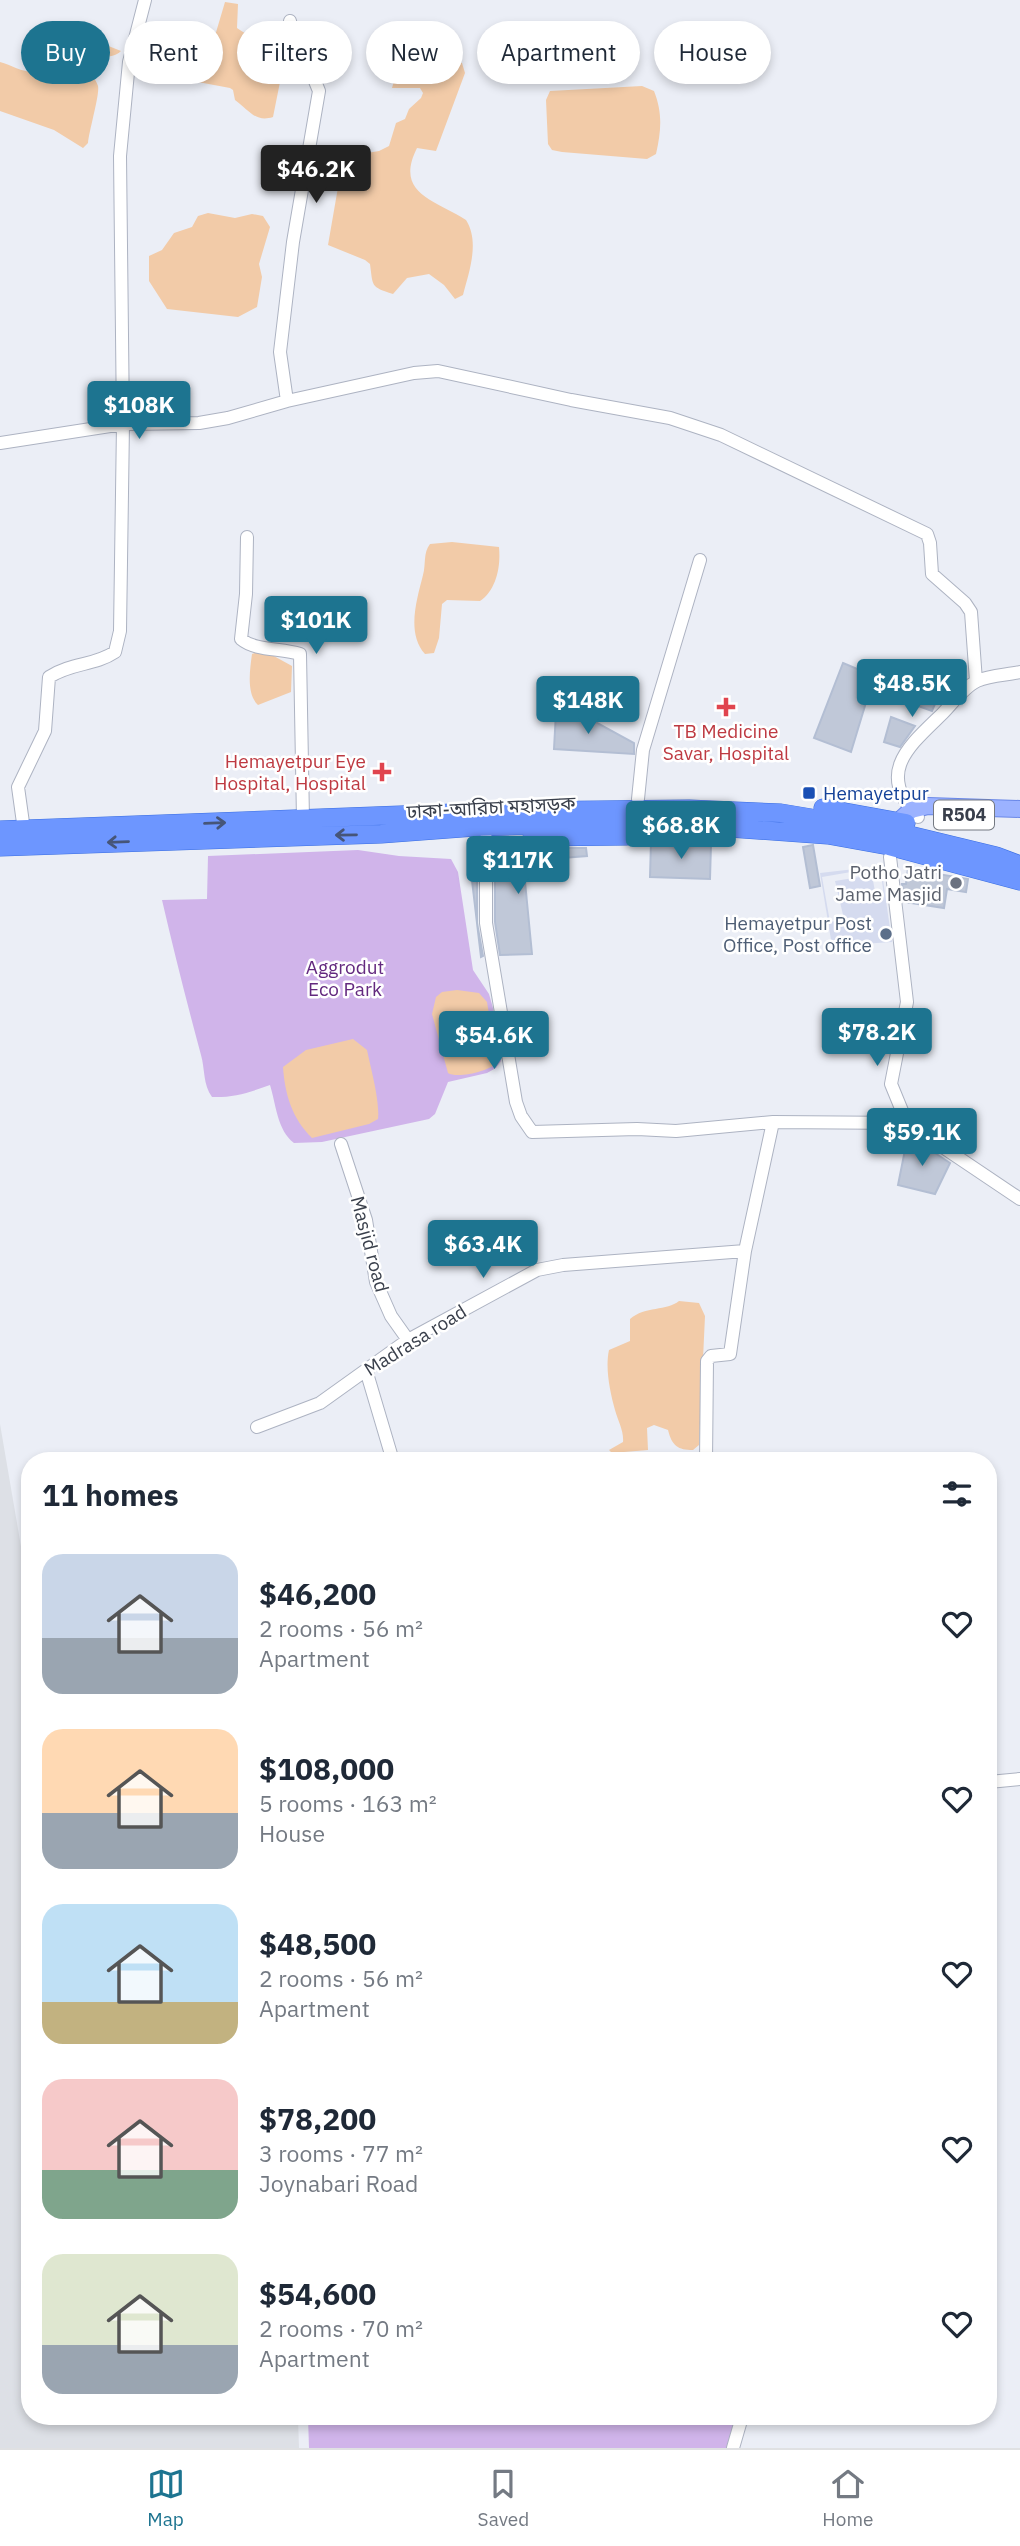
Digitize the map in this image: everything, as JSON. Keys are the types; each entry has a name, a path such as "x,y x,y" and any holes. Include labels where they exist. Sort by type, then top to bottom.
{"highway":[{"path":"380,825 411,805 536,800 733,799 910,818 1020,852"},
{"name":"ঢাকা-আরিচা মহাসড়ক","path":"0,847 380,825 506,811 689,809 781,814 901,833 1020,864"},
{"name":"ঢাকা-আরিচা মহাসড়ক","path":"0,830 303,819 380,825 475,827 582,824 761,828 828,835 889,846 1020,881"},
{"path":"380,825 430,838 749,838 849,849 1020,891"}],"main road":[{"name":"R504","path":"910,818 928,806 1020,808"},
{"name":"R504","path":"910,818 928,814 1020,817"}],"street":[{"path":"24,830 18,787 46,731 49,677 66,667 105,659 115,652 120,631 123,424 120,156 129,62 145,0"},
{"path":"286,401 280,352 293,243 319,91 316,84"},
{"path":"0,443 123,424 199,423 414,373 438,371 670,418 721,435 927,534 932,574 965,603 971,612 976,681"},
{"path":"247,537 246,594 241,639 248,645 284,649 300,654 303,819"},
{"path":"638,799 643,750 700,560"},
{"path":"910,818 898,779 898,766 905,749 976,681 1020,672"},
{"path":"486,838 486,923 516,1102 530,1130 537,1133 637,1129 676,1131 773,1122 907,1123 1020,1199"},
{"path":"890,858 907,1002 891,1084 907,1123"},
{"path":"706,1452 707,1361 710,1356 730,1354 745,1251 773,1122"},
{"name":"Masjid road","path":"341,1144 366,1220 376,1282 391,1316 408,1340"},
{"name":"Madrasa road","path":"257,1427 320,1403 408,1340 537,1270 563,1265 745,1251"},
{"path":"366,1370 390,1452"},
{"path":"997,1781 1020,1779"},
{"path":"733,2448 740,2425"}],"shaded area":[{"path":"225,2 238,4 237,84 280,84 273,117 256,117 235,100 233,90 209,84 223,84 223,21 219,21"},
{"path":"110,47 121,51 110,56"},
{"path":"0,62 21,70 21,84 98,84 88,143 83,148 54,130 0,111"},
{"path":"393,84 461,84 436,151 417,148 411,163 414,186 421,194 466,220 470,229 473,247 470,267 463,295 455,299 444,285 429,274 407,278 393,294 380,289 374,285 370,264 328,245 341,170 349,156 379,151 389,146 396,123 405,119 409,109 423,93 420,88 392,88"},
{"path":"642,86 654,91 659,107 660,130 656,154 647,159 562,152 552,150 548,144 546,100 550,91"},
{"path":"208,213 235,218 252,214 263,216 270,227 259,264 262,277 257,307 238,317 167,309 149,281 149,256 162,250 174,233 192,227 198,216"},
{"path":"452,542 499,547 498,570 490,591 480,601 447,600 442,604 439,638 434,653 425,654 419,646 414,626 426,551 430,544"},
{"path":"257,652 272,655 292,666 291,692 258,705 252,694 250,681 252,654"},
{"path":"881,866 892,942 832,946 820,873","holes":["880,867 884,896 876,897 872,875 835,881 844,919 830,922 822,877"]},
{"path":"457,990 479,993 487,1002 497,1062 481,1071 466,1075 448,1073 432,1014 436,997 442,992"},
{"path":"353,1039 367,1050 378,1119 369,1124 312,1138 291,1106 283,1067 306,1050"},
{"path":"679,1301 699,1303 705,1316 699,1445 693,1450 680,1448 671,1440 668,1430 654,1425 647,1428 648,1450 611,1452 609,1450 623,1442 623,1438 610,1388 609,1350 630,1341 630,1319 642,1312"},
{"path":"0,1424 21,1546 21,2425 298,2425 299,2448 0,2448"}],"green space":[{"name":"Aggrodut Eco Park","path":"358,850 451,859 458,872 473,970 489,994 501,1061 487,1073 448,1082 435,1114 429,1119 322,1142 294,1143 288,1138 281,1124 270,1085 227,1097 212,1097 209,1092 162,900 207,899 208,856"},
{"path":"308,2425 735,2425 729,2448 309,2448"}],"building":[{"path":"843,663 874,676 851,752 814,738"},
{"path":"923,683 941,690 932,711 915,705"},
{"path":"556,712 579,713 634,743 634,754 554,749"},
{"path":"891,717 915,726 900,747 884,742"},
{"path":"651,842 711,844 710,879 650,877"},
{"path":"813,845 820,886 810,888 803,847"},
{"path":"537,848 586,848 587,856 523,861 532,954 500,955 495,922 495,853"},
{"path":"469,855 477,855 477,923"},
{"path":"908,869 968,879 966,892 947,889 944,908 904,902 902,884 906,884"},
{"path":"477,923 483,956 481,957"},
{"path":"908,1135 950,1163 935,1194 898,1185"}],"place":[{"name":"TB Medicine Savar, Hospital","path":"726,707"},
{"name":"Hemayetpur Eye Hospital, Hospital","path":"382,772"},
{"name":"Hemayetpur","path":"809,793"},
{"name":"Potho Jatri Jame Masjid","path":"956,883"},
{"name":"Hemayetpur Post Office, Post office","path":"886,934"}]}
